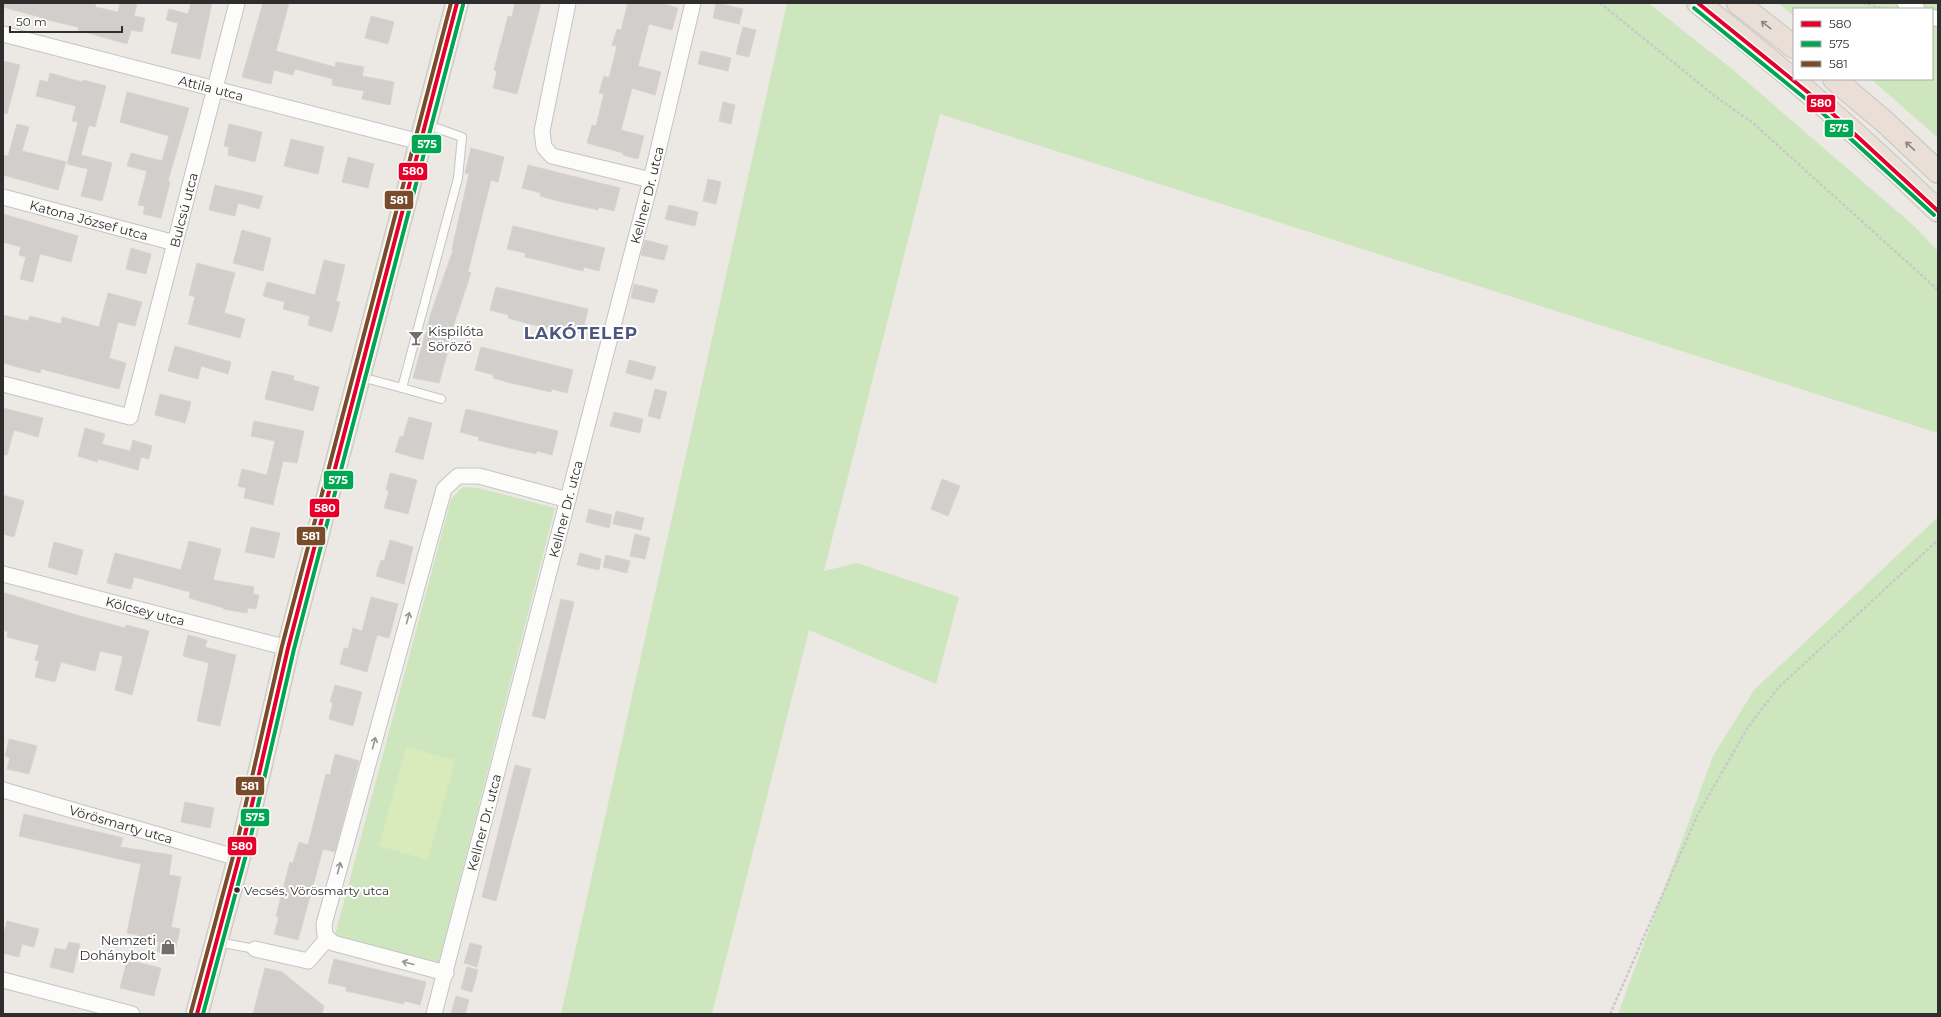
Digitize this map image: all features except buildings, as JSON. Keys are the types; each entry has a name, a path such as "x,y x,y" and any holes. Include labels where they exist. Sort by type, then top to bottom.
{"highway":[{"path":"1698,3 1800,86 1852,131 1938,211"},
{"path":"1738,3 1793,46"},
{"path":"1835,80 1886,123 1938,172"}],"main road":[{"path":"197,1014 238,858 288,648 456,3"}],"street":[{"name":"Bulcsú utca","path":"3,384 130,417 237,3"},
{"path":"568,3 542,131 544,147 552,156 651,180"},
{"name":"Kellner Dr. utca","path":"434,1014 446,973 651,180 693,3"},
{"path":"1905,3 1915,8"},
{"name":"Attila utca","path":"3,34 215,89 422,133"},
{"name":"Katona József utca","path":"3,197 175,243"},
{"path":"446,973 333,943 327,939 325,935 324,924 444,489 458,476 479,476 568,500"},
{"name":"Kölcsey utca","path":"3,574 288,648"},
{"name":"Vörösmarty utca","path":"3,790 238,858"},
{"path":"255,949 308,961 327,939"},
{"path":"3,980 132,1014"}],"lane":[{"path":"402,388 458,178 462,137 422,133"},
{"path":"358,377 441,399"},
{"path":"217,942 255,949"}],"path":[{"path":"1600,3 1716,97 1753,123 1938,290"},
{"path":"1863,3 1881,8"},
{"path":"1610,1014 1698,814 1748,726 1778,688 1938,540"}],"green space":[{"path":"787,3 1648,3 1732,69 1913,225 1938,251 1938,433 940,114 824,571 857,563 959,597 936,684 809,630 712,1014 561,1014"},
{"path":"1778,3 1938,3 1938,138 1872,80 1933,80 1933,8 1793,8 1793,15"},
{"path":"463,487 478,488 555,508 438,965 342,941 335,935 451,499"},
{"path":"1938,517 1938,1014 1618,1014 1713,756 1754,690"},
{"path":"406,747 455,760 428,860 379,846"}],"transit line":[{"name":"581","path":"191,1012 238,838 282,646 451,3"},
{"name":"580","path":"197,1014 244,839 288,648 457,3"},
{"name":"580","path":"1698,3 1821,103 1938,211"},
{"name":"575","path":"203,1014 250,840 294,649 463,5"},
{"name":"575","path":"1694,8 1817,108 1934,215"}],"place":[{"name":"Kispilóta Söröző","path":"416,338"},
{"name":"Vecsés, Vörösmarty utca","path":"237,890"},
{"name":"Nemzeti Dohánybolt","path":"168,947"}],"district":[{"name":"LAKÓTELEP","path":"581,333"}]}
